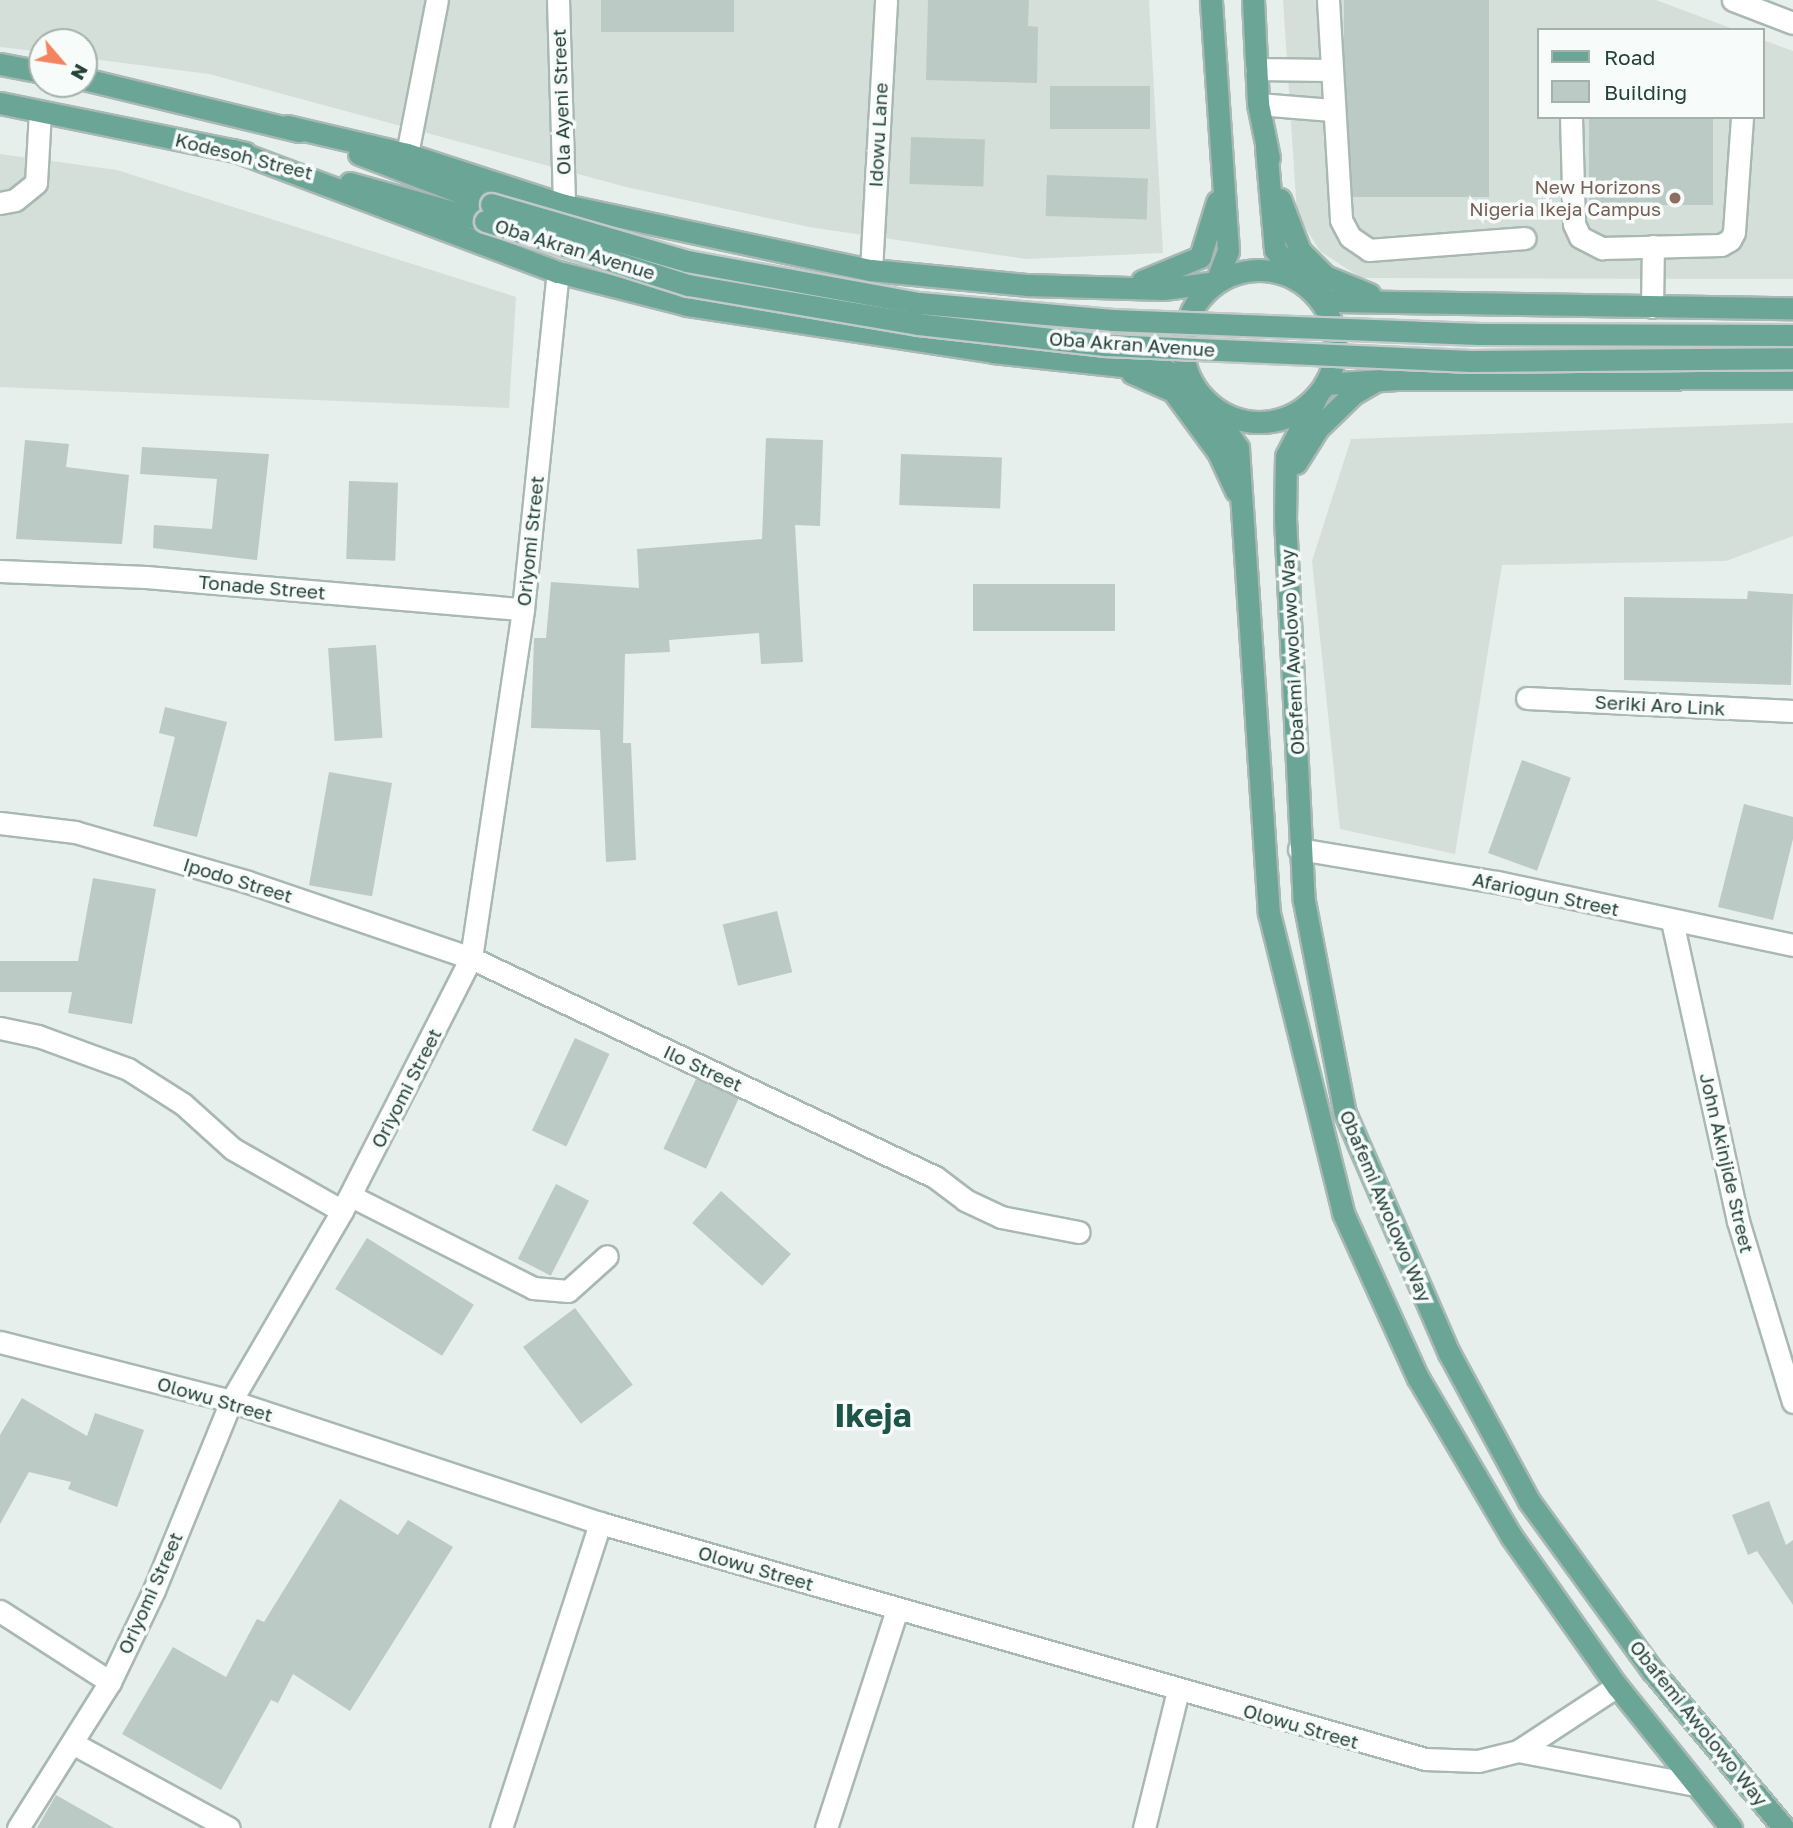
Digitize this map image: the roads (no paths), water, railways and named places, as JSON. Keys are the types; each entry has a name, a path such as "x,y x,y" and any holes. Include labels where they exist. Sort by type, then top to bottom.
{"main road":[{"path":"1120,288 1173,272 1200,257 1211,234 1223,172 1211,0"},
{"path":"1253,0 1258,104 1266,147 1286,222 1300,251 1325,276 1356,293 1425,304"},
{"path":"0,64 28,69"},
{"name":"Kodesoh Street","path":"98,82 287,127 488,212"},
{"name":"Kodesoh Street","path":"0,103 233,150 488,212"},
{"path":"287,127 407,154 564,205 871,270 1028,285 1163,289 1216,282 1236,273 1268,270 1299,280 1330,301 1793,308"},
{"name":"Obafemi Awolowo Way","path":"1266,147 1275,250 1316,294 1335,334 1335,357 1286,456 1285,487 1299,849 1304,901 1345,1113 1449,1353 1529,1501 1651,1669 1784,1828"},
{"path":"233,150 558,272 687,306 853,332 1167,371 1227,416 1250,422 1274,422 1320,391 1376,381 1793,377"},
{"name":"Obafemi Awolowo Way","path":"1223,172 1228,251 1216,282 1200,298 1183,340 1193,385 1238,448 1269,913 1322,1118 1343,1213 1418,1378 1511,1536 1617,1686 1731,1828"},
{"name":"Oba Akran Avenue","path":"488,212 687,261 932,304 1112,320 1479,334 1793,335"},
{"name":"Oba Akran Avenue","path":"488,212 688,285 918,324 1093,344 1471,361 1793,358"},
{"path":"853,332 880,326 891,306 889,287 871,270"},
{"path":"1620,306 1600,321 1594,346 1598,368 1622,379"},
{"path":"1118,365 1173,391 1218,452 1242,503"},
{"path":"1285,487 1317,429 1353,394 1376,381"},
{"path":"1322,1118 1345,1113"}],"street":[{"path":"407,154 437,0"},
{"name":"Ola Ayeni Street","path":"558,0 564,205"},
{"name":"Idowu Lane","path":"871,270 886,0"},
{"path":"1328,0 1332,110 1341,220 1350,237 1369,250 1525,237"},
{"path":"1739,1 1793,23"},
{"path":"1256,69 1330,70"},
{"path":"1258,104 1332,110"},
{"path":"0,203 15,200 36,183 40,111"},
{"path":"1571,119 1574,224 1580,237 1602,248 1721,245 1730,240 1734,232 1742,119"},
{"path":"1652,307 1653,247"},
{"name":"Oriyomi Street","path":"18,1828 74,1744 110,1682 154,1590 231,1401 346,1204 471,958 523,609 558,272"},
{"name":"Tonade Street","path":"0,571 146,577 523,609"},
{"name":"Seriki Aro Link","path":"1527,698 1793,711"},
{"name":"Ipodo Street","path":"0,823 75,832 128,847 248,882 471,958"},
{"name":"Afariogun Street","path":"1299,849 1497,882 1793,945"},
{"name":"John Akinjide Street","path":"1672,921 1738,1221 1793,1402"},
{"name":"Ilo Street","path":"471,958 935,1177 965,1200 1001,1217 1079,1232"},
{"path":"0,1028 38,1036 128,1069 183,1104 233,1149 533,1289 568,1291 607,1256"},
{"name":"Olowu Street","path":"0,1342 231,1401 600,1523 1425,1759 1478,1761 1518,1751 1617,1686"},
{"path":"501,1828 600,1523"},
{"path":"826,1828 897,1609"},
{"path":"0,1611 110,1682"},
{"path":"1144,1828 1178,1690"},
{"path":"74,1744 229,1828"},
{"name":"Olowu Street","path":"1518,1751 1697,1785"}],"place":[{"name":"New Horizons Nigeria Ikeja Campus","path":"1675,198"}],"district":[{"name":"Ikeja","path":"873,1415"}]}
